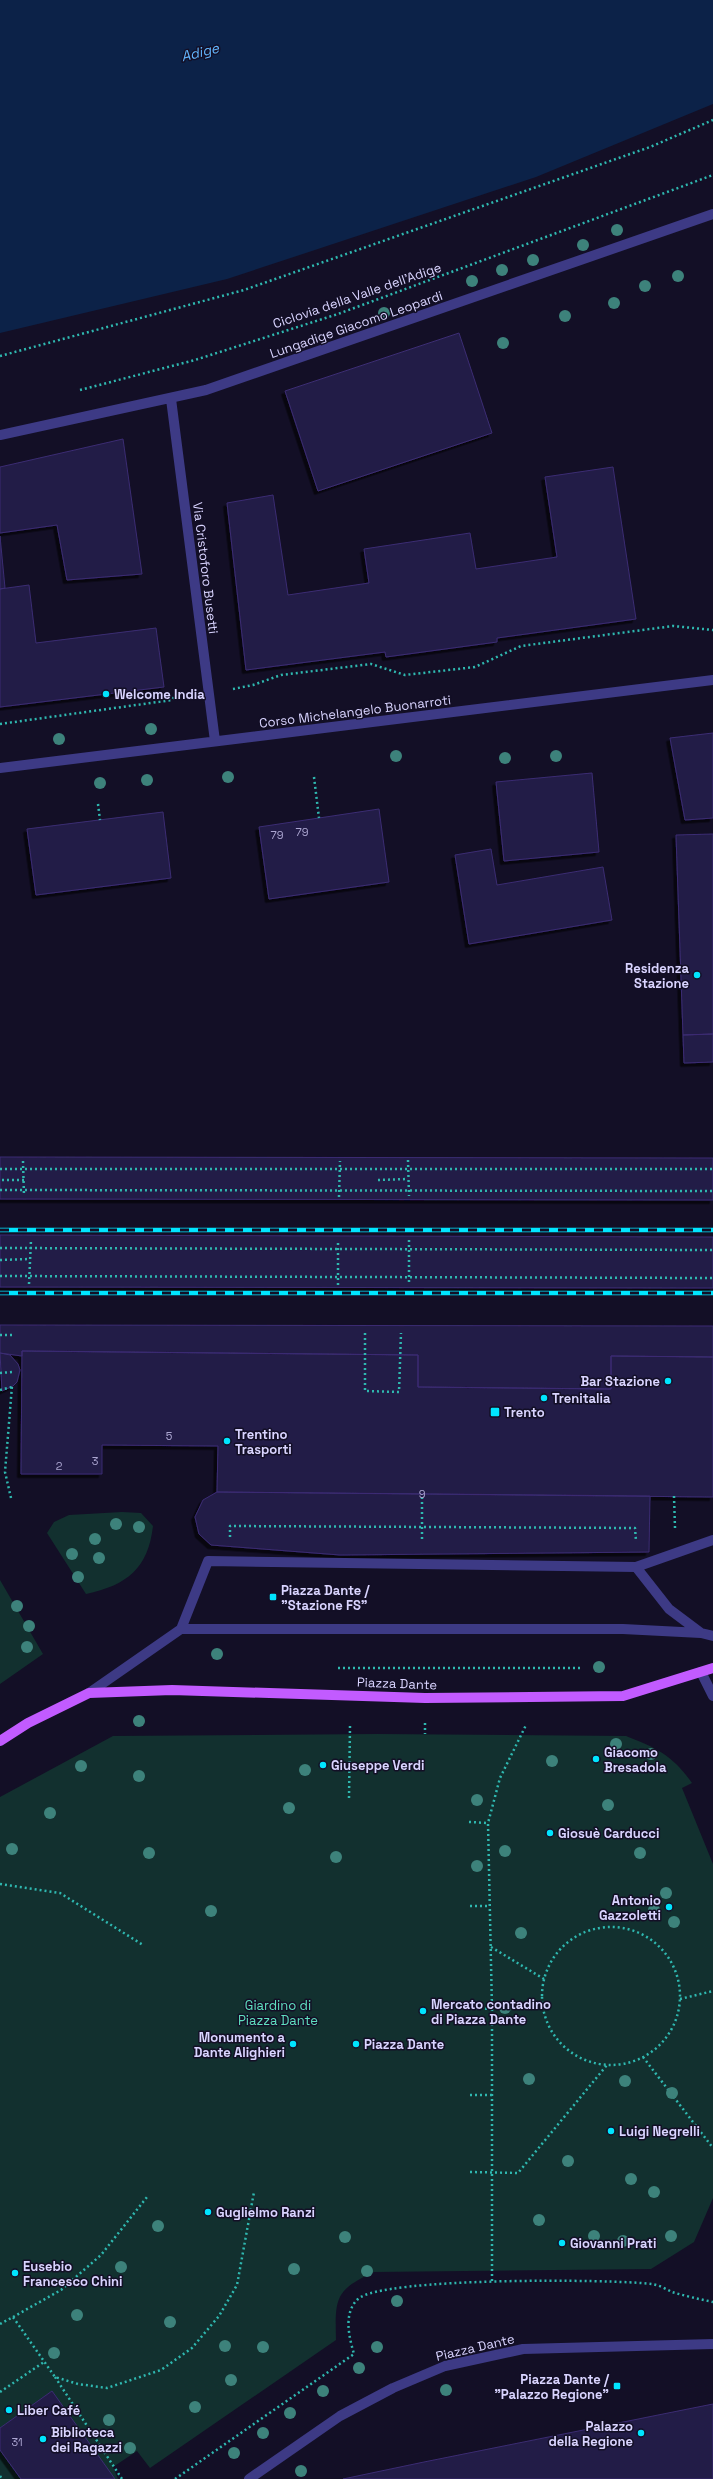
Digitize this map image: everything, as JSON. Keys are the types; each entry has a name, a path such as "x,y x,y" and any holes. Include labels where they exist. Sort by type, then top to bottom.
{"main road":[{"name":"Piazza Dante","path":"0,1741 28,1723 89,1693 172,1690 424,1698 623,1696 713,1668"}],"street":[{"name":"Lungadige Giacomo Leopardi","path":"0,435 206,390 713,214"},
{"name":"Via Cristoforo Busetti","path":"170,399 215,741"},
{"name":"Corso Michelangelo Buonarroti","path":"0,768 713,680"},
{"path":"713,1540 636,1567 208,1561 181,1629 623,1629 701,1633 713,1636"},
{"path":"636,1567 669,1609 701,1633"},
{"name":"Piazza Dante","path":"89,1693 181,1629"},
{"path":"700,1672 713,1696"},
{"name":"Piazza Dante","path":"249,2479 340,2416 393,2388 445,2366 523,2349 713,2344"}],"path":[{"path":"0,356 244,290 650,147 713,120"},
{"name":"Ciclovia della Valle dell'Adige","path":"75,391 195,360 338,314 713,175"},
{"path":"239,688 281,675 371,664 405,675 475,667 521,646 673,626 713,630"},
{"path":"0,724 172,700 174,696"},
{"path":"314,777 319,818"},
{"path":"98,804 100,820"},
{"path":"23,1160 24,1196"},
{"path":"408,1160 409,1196"},
{"path":"339,1197 340,1161"},
{"path":"0,1169 713,1169"},
{"path":"378,1180 408,1179"},
{"path":"2,1180 24,1180"},
{"path":"0,1190 713,1191"},
{"path":"29,1284 31,1240"},
{"path":"338,1240 338,1284"},
{"path":"408,1240 409,1285"},
{"path":"0,1248 713,1250"},
{"path":"0,1260 30,1259"},
{"path":"0,1276 713,1278"},
{"path":"365,1332 364,1391 399,1392 401,1333"},
{"path":"0,1335 13,1335"},
{"path":"0,1373 12,1372"},
{"path":"0,1390 12,1386 5,1472 11,1498"},
{"path":"422,1494 422,1542"},
{"path":"230,1561 230,1526 635,1528 636,1567"},
{"path":"336,1668 582,1668"},
{"path":"425,1722 425,1734"},
{"path":"492,2281 493,2095 488,1823 500,1778 526,1725"},
{"path":"349,1798 350,1726"},
{"path":"470,1822 488,1823"},
{"path":"0,1884 60,1893 144,1945"},
{"path":"470,1906 490,1906"},
{"path":"601,1928 621,1928 640,1933 657,1945 670,1960 678,1979 680,1999 675,2022 662,2043 643,2057 626,2064 607,2065 587,2061 569,2051 555,2037 545,2012 542,1999 544,1979 552,1960 565,1945 576,1937 601,1928"},
{"path":"491,1947 544,1979"},
{"path":"680,1999 713,1991"},
{"path":"470,2008 492,2009"},
{"path":"643,2057 713,2148"},
{"path":"470,2172 518,2173 607,2065"},
{"path":"470,2095 493,2095"},
{"path":"55,2377 78,2384 107,2388 161,2370 192,2348 219,2316 237,2285 254,2192"},
{"path":"0,2324 61,2290 101,2255 147,2197"},
{"path":"175,2479 354,2354 349,2336 350,2310 359,2298 376,2292 445,2283 492,2281 654,2284 693,2298 713,2302"},
{"path":"13,2317 55,2377 122,2479"},
{"path":"0,2392 44,2362"}],"green space":[{"path":"122,1512 141,1513 153,1526 146,1554 133,1573 124,1580 113,1586 86,1594 47,1533 54,1522 69,1515"},
{"path":"0,1580 43,1654 0,1684"},
{"name":"Giardino di Piazza Dante","path":"377,1734 626,1736 664,1754 678,1766 692,1783 682,1788 713,1864 713,2198 694,2242 651,2269 374,2272 351,2284 340,2297 336,2314 336,2340 150,2468 137,2451 113,2467 118,2479 0,2479 0,1797 113,1736"}],"water":[{"name":"Adige","path":"0,0 713,0 713,104 536,177 227,279 0,333"}],"building":[{"path":"459,333 492,433 318,491 285,391"},
{"path":"123,439 142,574 67,580 57,525 0,533 0,467"},
{"path":"613,467 636,619 497,638 497,642 386,657 385,652 246,670 227,503 273,495 288,595 369,583 364,549 470,533 476,569 557,557 545,477"},
{"path":"0,536 5,588 0,589"},
{"path":"29,585 36,643 156,628 164,687 0,707 0,589"},
{"path":"713,733 713,818 685,820 670,738"},
{"path":"592,773 599,852 504,861 496,782"},
{"path":"379,809 389,882 269,899 259,827"},
{"path":"163,812 171,878 36,895 27,829"},
{"name":"Residenza Stazione","path":"713,834 713,1034 683,1035 676,835"},
{"path":"491,849 497,885 603,867 612,920 469,944 455,855"},
{"path":"713,1034 713,1062 684,1063 683,1035"},
{"path":"0,1157 713,1158 713,1200 0,1199"},
{"path":"0,1235 713,1237 713,1288 0,1287"},
{"path":"0,1325 713,1326 713,1357 611,1356 611,1389 418,1387 418,1355 22,1351 22,1356 0,1353"},
{"path":"22,1351 418,1355 418,1387 611,1389 611,1356 713,1357 713,1497 217,1492 218,1446 102,1445 102,1474 21,1474"},
{"path":"0,1353 10,1355 18,1364 20,1370 17,1382 13,1386 2,1391"},
{"path":"217,1492 650,1496 649,1552 340,1555 211,1545 199,1534 195,1517 203,1500"},
{"name":"Biblioteca dei Ragazzi","path":"52,2391 115,2479 21,2479 0,2450 0,2428"},
{"name":"Palazzo della Regione","path":"713,2404 713,2479 343,2479 424,2462"}],"railway":[{"path":"0,1230 713,1230"},
{"path":"0,1293 713,1293"}],"place":[{"name":"Welcome India","path":"106,694"},
{"name":"Residenza Stazione","path":"697,975"},
{"name":"Bar Stazione","path":"668,1381"},
{"name":"Trenitalia","path":"544,1398"},
{"name":"Trento","path":"495,1412"},
{"name":"Trentino Trasporti","path":"227,1441"},
{"name":"Piazza Dante / \"Stazione FS\"","path":"273,1597"},
{"name":"Giacomo Bresadola","path":"596,1759"},
{"name":"Giuseppe Verdi","path":"323,1765"},
{"name":"Giosuè Carducci","path":"550,1833"},
{"name":"Antonio Gazzoletti","path":"669,1907"},
{"name":"Mercato contadino di Piazza Dante","path":"423,2011"},
{"name":"Monumento a Dante Alighieri","path":"293,2044"},
{"name":"Piazza Dante","path":"356,2044"},
{"name":"Luigi Negrelli","path":"611,2131"},
{"name":"Guglielmo Ranzi","path":"208,2212"},
{"name":"Giovanni Prati","path":"562,2243"},
{"name":"Eusebio Francesco Chini","path":"15,2273"},
{"name":"Piazza Dante / \"Palazzo Regione\"","path":"617,2386"},
{"name":"Liber Café","path":"9,2410"},
{"name":"Palazzo della Regione","path":"641,2433"},
{"name":"Biblioteca dei Ragazzi","path":"43,2439"}]}
